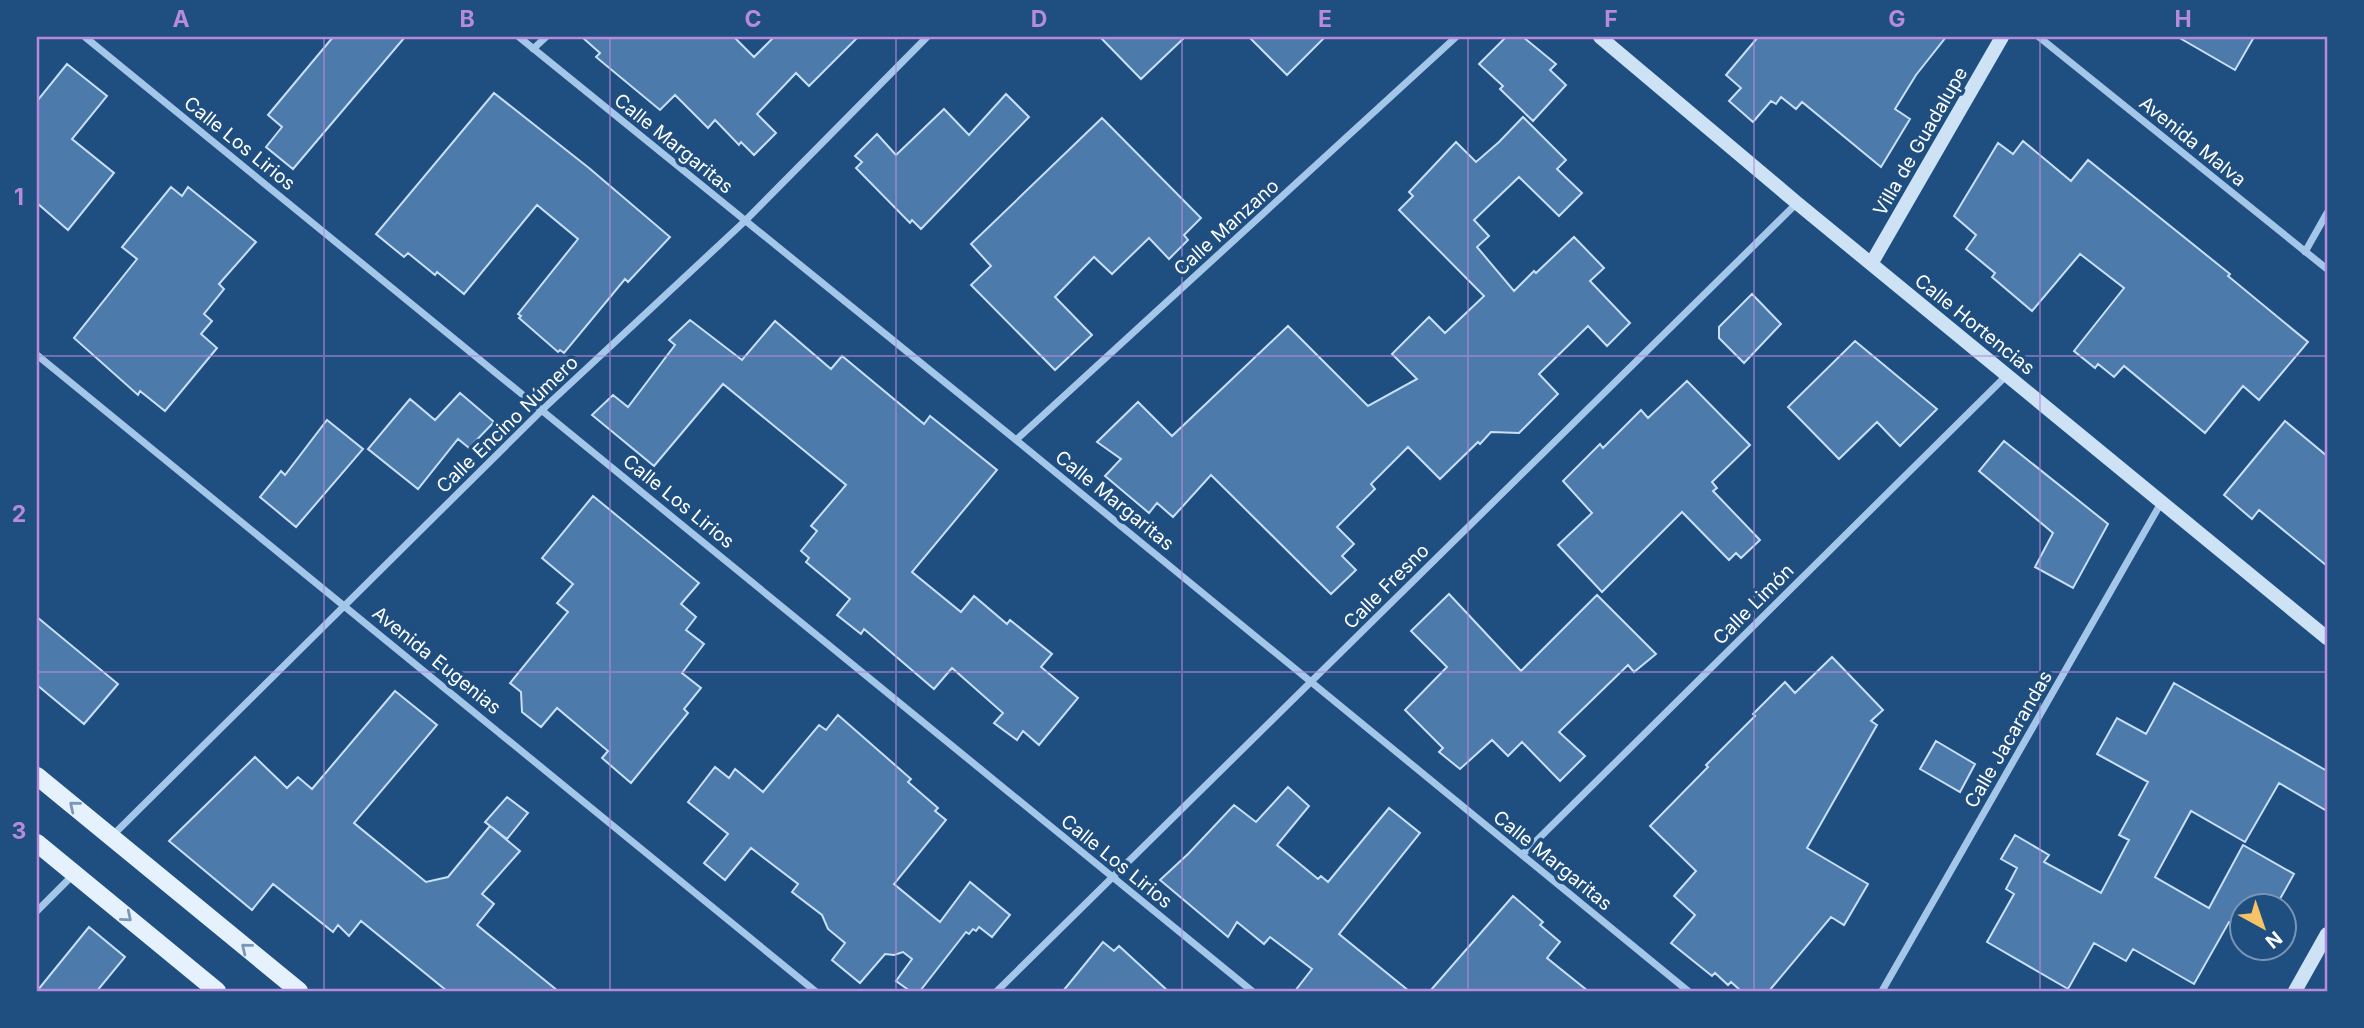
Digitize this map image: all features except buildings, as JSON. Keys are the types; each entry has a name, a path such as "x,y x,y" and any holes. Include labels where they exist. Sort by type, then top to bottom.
{"main road":[{"path":"37,776 299,991"},
{"path":"37,842 217,991"}],"street":[{"name":"Calle Los Lirios","path":"85,37 1252,991"},
{"name":"Calle Margaritas","path":"519,37 1688,991"},
{"path":"533,49 546,37"},
{"name":"Calle Encino Número","path":"111,837 542,410 745,220 927,37"},
{"name":"Calle Manzano","path":"1016,440 1456,37"},
{"name":"Calle Hortencias","path":"1600,37 1797,203 2327,638"},
{"name":"Villa de Guadalupe","path":"1871,264 2002,37"},
{"name":"Avenida Malva","path":"2039,37 2327,269"},
{"name":"Calle Fresno","path":"997,991 1797,203"},
{"path":"2305,252 2327,212"},
{"name":"Avenida Eugenias","path":"37,355 815,991"},
{"name":"Calle Limón","path":"1522,855 2007,375"},
{"name":"Calle Jacarandas","path":"1882,991 2162,502"},
{"path":"37,911 74,873"},
{"path":"2295,991 2327,934"}]}
